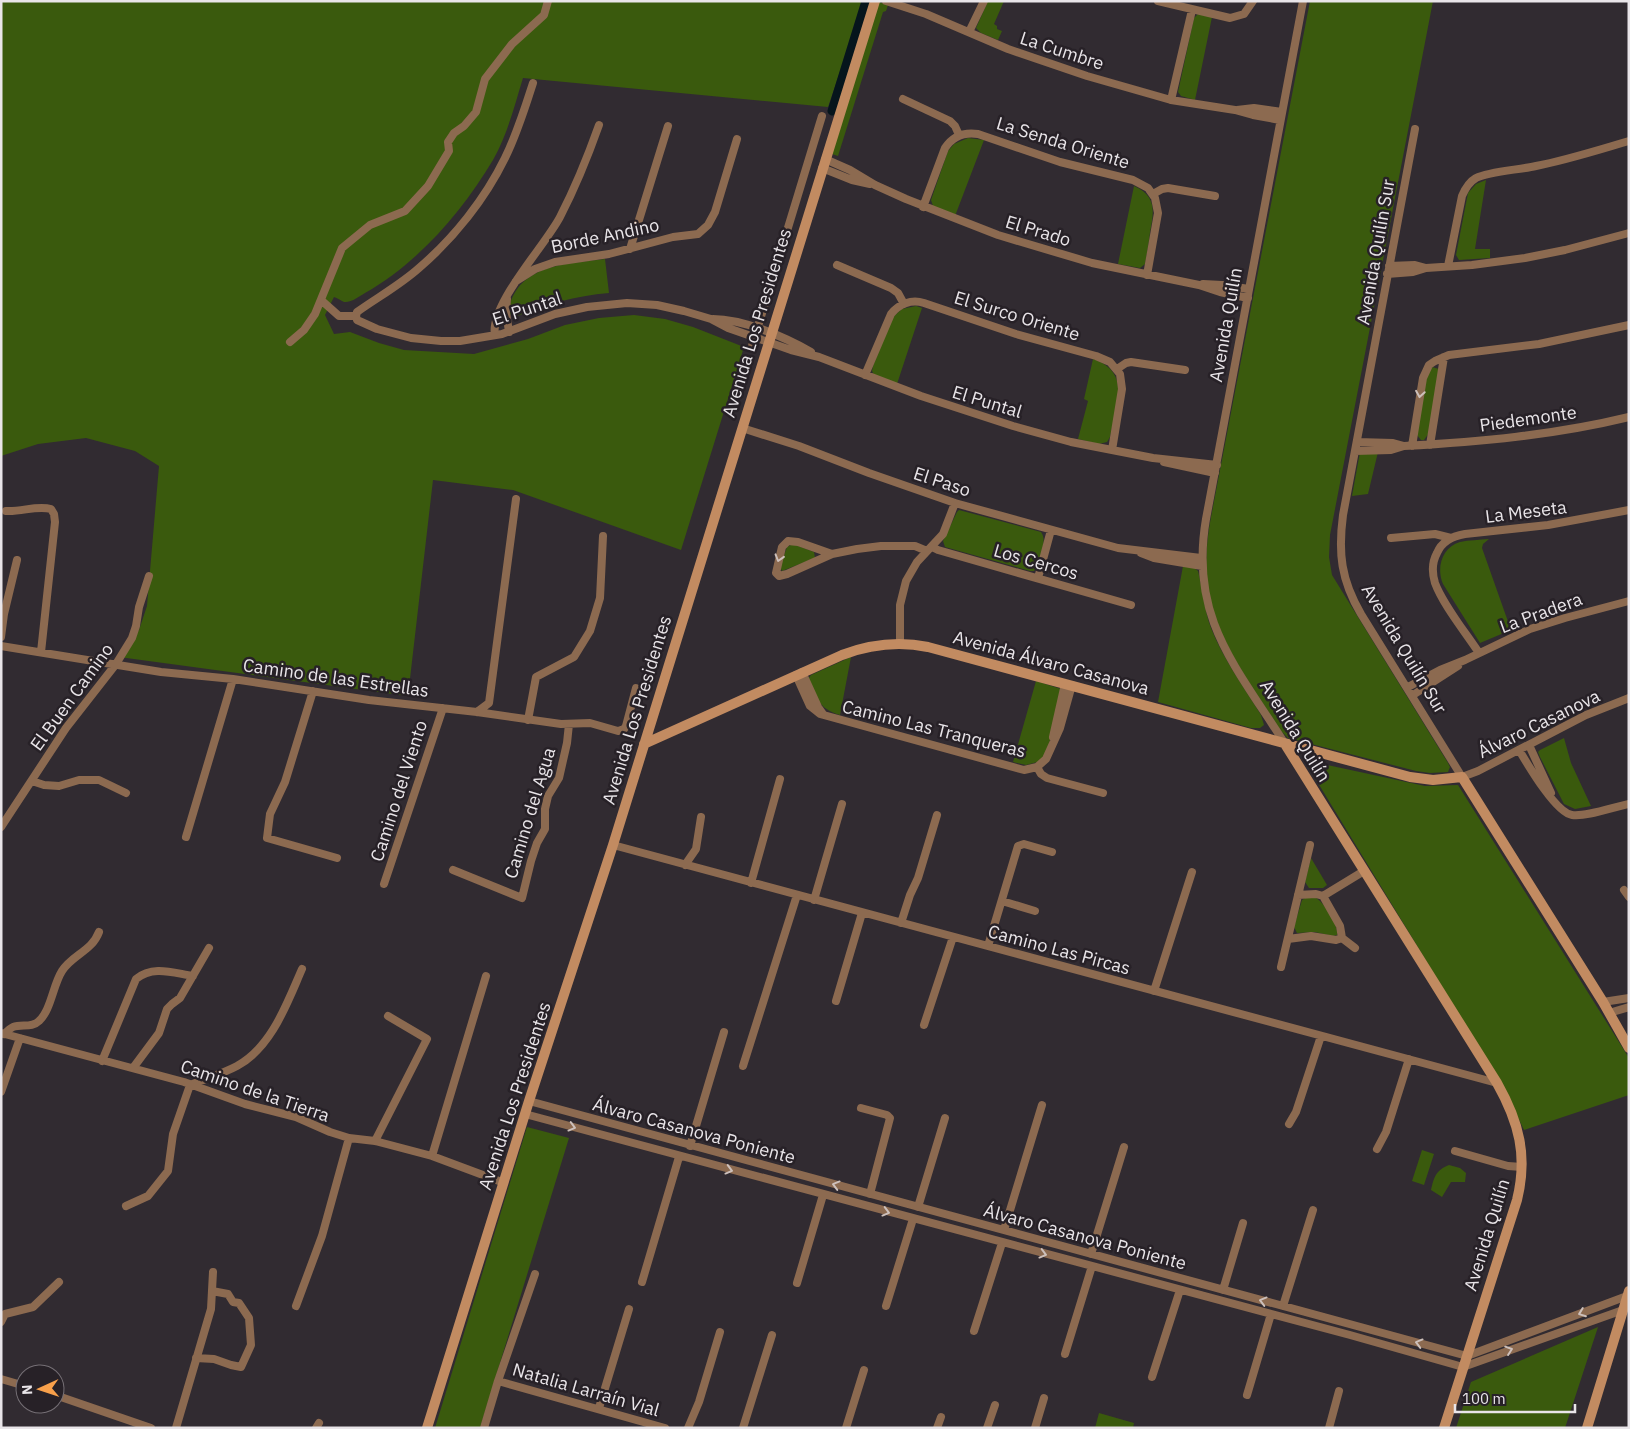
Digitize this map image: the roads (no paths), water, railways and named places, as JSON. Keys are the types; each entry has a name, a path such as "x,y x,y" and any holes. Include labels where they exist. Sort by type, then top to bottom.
{"street":[{"path":"290,342 304,330 315,314 342,248 370,225 405,211 428,186 448,151 448,142 454,133 464,126 476,112 485,79 512,44 544,15 548,1"},
{"name":"Avenida Los Presidentes","path":"427,1428 529,1101 613,845 875,1"},
{"name":"La Cumbre","path":"886,1 932,16 1053,66 1171,100 1235,110 1254,108 1281,116"},
{"path":"969,32 984,1"},
{"path":"1158,1 1235,18 1244,14 1253,1"},
{"name":"Avenida Quilín","path":"1303,1 1204,532 1202,562 1208,606 1220,639 1234,665 1497,1083 1508,1102 1517,1124 1522,1167 1519,1192 1444,1428"},
{"path":"1171,100 1192,10"},
{"path":"356,316 357,312 419,269 470,214 505,158 525,110 533,83"},
{"path":"903,99 950,121 955,126 959,135 951,140 945,148 924,207"},
{"name":"Avenida Los Presidentes","path":"753,341 822,116"},
{"path":"495,335 494,325 503,303 516,281 555,226 583,166 599,125"},
{"path":"630,249 668,126"},
{"name":"Avenida Quilín Sur","path":"1416,129 1387,274 1341,528 1340,552 1342,568 1352,598 1603,1002 1629,1048"},
{"name":"La Senda Oriente","path":"959,135 978,134 1068,164 1133,180 1145,186 1153,194"},
{"name":"Borde Andino","path":"516,281 547,264 597,256 673,237 695,235 703,231 715,212 737,140"},
{"path":"1448,266 1462,196 1474,179 1485,175 1559,161 1629,141"},
{"name":"El Prado","path":"824,164 852,180 874,185 924,207 1038,248 1092,263 1199,285 1248,298"},
{"path":"1147,275 1158,213 1157,202 1153,194 1168,188 1215,196"},
{"path":"1387,274 1532,257 1629,233"},
{"path":"538,250 540,258 547,264"},
{"path":"1389,266 1415,264 1426,268"},
{"path":"837,265 891,288 898,293 904,304 897,308 888,318 865,375"},
{"name":"El Prado","path":"1199,285 1222,285 1249,289"},
{"path":"508,296 506,312 509,332"},
{"name":"El Puntal","path":"321,300 339,316 356,316 360,322 371,327 420,340 460,341 495,335 509,332 570,310 617,304 657,306 684,311 711,319 753,341 770,338"},
{"name":"El Surco Oriente","path":"904,304 920,302 1016,334 1096,356 1106,360 1117,370"},
{"name":"El Puntal","path":"711,319 731,320 757,328 770,338 980,417 1071,442 1153,458 1172,464 1216,469"},
{"path":"1408,446 1424,374 1429,365 1444,357 1539,344 1629,325"},
{"path":"1430,445 1444,357"},
{"path":"1112,450 1122,389 1121,378 1117,370 1126,363 1131,362 1185,370"},
{"name":"Piedemonte","path":"1356,451 1391,450 1408,446 1528,436 1629,416"},
{"name":"El Paso","path":"742,428 799,446 869,474 955,503 1118,548 1202,562"},
{"name":"Piedemonte","path":"1357,442 1393,443 1408,446"},
{"path":"477,712 489,703 516,499"},
{"path":"900,643 900,605 904,589 913,568 940,539 946,529 955,503"},
{"path":"6,511 20,512 44,507 51,509 54,514 55,522 41,652"},
{"name":"La Meseta","path":"1390,538 1438,534 1451,538 1465,534 1566,522 1629,510"},
{"path":"1038,578 1051,530"},
{"path":"1427,535 1434,539 1439,549"},
{"path":"528,720 536,677 574,657 590,631 600,598 603,536"},
{"path":"1451,538 1439,549 1433,564 1435,583 1479,653"},
{"name":"Los Cercos","path":"832,554 798,542 788,541 782,547 776,573 779,576 787,574 832,554 857,549 892,545 915,546 938,550 1132,604"},
{"path":"1,637 4,614 17,560"},
{"name":"El Buen Camino","path":"1,827 66,728 116,664 132,638 136,626 138,607 149,576"},
{"name":"La Pradera","path":"1408,687 1440,670 1542,625 1629,601"},
{"name":"Avenida Álvaro Casanova","path":"644,744 859,649 900,643 928,647 1285,744 1418,778 1433,780 1462,776"},
{"name":"Camino de las Estrellas","path":"1,646 161,672 233,679 369,700 477,712 528,720 569,724 590,723 618,731 624,730 626,726 636,688"},
{"name":"La Pradera","path":"1412,695 1465,660"},
{"name":"Camino Las Tranqueras","path":"799,674 810,706 824,716 1029,770 1037,767 1046,759 1052,744 1055,721 1068,684"},
{"path":"186,837 233,679"},
{"path":"312,690 285,782 270,814 267,838 337,858"},
{"name":"Álvaro Casanova","path":"1462,776 1478,771 1586,716 1629,698"},
{"name":"Camino del Viento","path":"384,884 443,708"},
{"name":"Camino del Agua","path":"453,870 522,898 525,877 534,852 545,830 545,809 548,796 559,778 569,724"},
{"path":"1529,745 1553,800"},
{"path":"1519,750 1560,810 1572,815 1588,814 1629,804"},
{"name":"Camino Las Tranqueras","path":"1037,767 1041,774 1047,778 1103,794"},
{"path":"751,883 780,779"},
{"path":"32,781 44,785 59,786 79,780 99,780 126,793"},
{"path":"814,900 842,804"},
{"path":"901,924 910,895 918,878 937,815"},
{"path":"685,865 696,849 702,816"},
{"path":"988,946 1018,846 1028,844 1052,852"},
{"name":"Camino Las Pircas","path":"613,845 1497,1083"},
{"path":"1281,967 1310,845"},
{"path":"1323,896 1364,871"},
{"path":"1154,991 1192,872"},
{"path":"1298,895 1316,894 1323,896 1340,926 1342,938 1355,948"},
{"path":"743,1066 797,895"},
{"path":"1002,901 1035,911"},
{"path":"836,1001 862,913"},
{"path":"2,1033 12,1027 32,1025 39,1021 44,1015 62,971 91,946 97,939 99,932"},
{"path":"1288,939 1311,936 1336,940 1342,938"},
{"path":"924,1025 953,937"},
{"path":"133,1068 159,1033 167,1009 180,998 208,948"},
{"path":"126,1206 148,1196 168,1171 173,1134 190,1085 236,1067 258,1050 277,1023 302,969"},
{"path":"102,1061 136,979 144,973 154,970 193,976"},
{"path":"432,1156 486,976"},
{"path":"1603,1002 1629,998"},
{"path":"1609,1013 1629,1006"},
{"path":"375,1141 427,1039 388,1016"},
{"path":"690,1146 724,1032"},
{"name":"Camino de la Tierra","path":"2,1033 133,1068 245,1104 296,1117 349,1138 375,1141 432,1156 499,1181"},
{"path":"1289,1124 1296,1112 1321,1036"},
{"path":"1,1092 20,1038"},
{"path":"1377,1150 1386,1132 1409,1059"},
{"name":"Álvaro Casanova Poniente","path":"529,1101 1466,1356"},
{"path":"1004,1230 1042,1105"},
{"path":"861,1108 888,1115 890,1118 870,1194"},
{"name":"Álvaro Casanova Poniente","path":"525,1114 1463,1367"},
{"path":"918,1207 945,1118"},
{"path":"652,1149 656,1136"},
{"path":"296,1306 322,1236 349,1138"},
{"path":"1091,1254 1124,1147"},
{"path":"1455,1150 1508,1166 1522,1167"},
{"path":"642,1282 679,1157"},
{"path":"797,1284 823,1194"},
{"path":"1283,1306 1313,1210"},
{"path":"955,1230 959,1218"},
{"path":"886,1306 913,1219"},
{"path":"1223,1290 1243,1223"},
{"path":"974,1331 1002,1243"},
{"path":"1065,1354 1092,1266"},
{"path":"176,1428 211,1309 213,1272"},
{"path":"484,1428 498,1381 536,1274"},
{"path":"1,1322 5,1314 33,1307 59,1282"},
{"path":"1207,1297 1210,1286"},
{"path":"1152,1377 1180,1290"},
{"path":"196,1358 214,1359 241,1367 251,1345 249,1318 239,1303 233,1302 228,1294 212,1292"},
{"path":"1466,1356 1628,1294"},
{"path":"1587,1428 1628,1294"},
{"path":"600,1408 629,1309"},
{"path":"1463,1367 1623,1310"},
{"path":"1246,1395 1271,1314"},
{"path":"688,1428 700,1402 720,1332"},
{"path":"743,1428 772,1335"},
{"path":"846,1428 864,1370"},
{"path":"1,1379 15,1383"},
{"name":"Natalia Larraín Vial","path":"498,1381 666,1428"},
{"path":"1330,1428 1339,1391"},
{"path":"65,1398 151,1428"},
{"path":"1035,1428 1044,1398"},
{"path":"987,1428 995,1405"},
{"path":"937,1428 941,1417"}],"waterway":[{"path":"832,111 866,1"}]}
